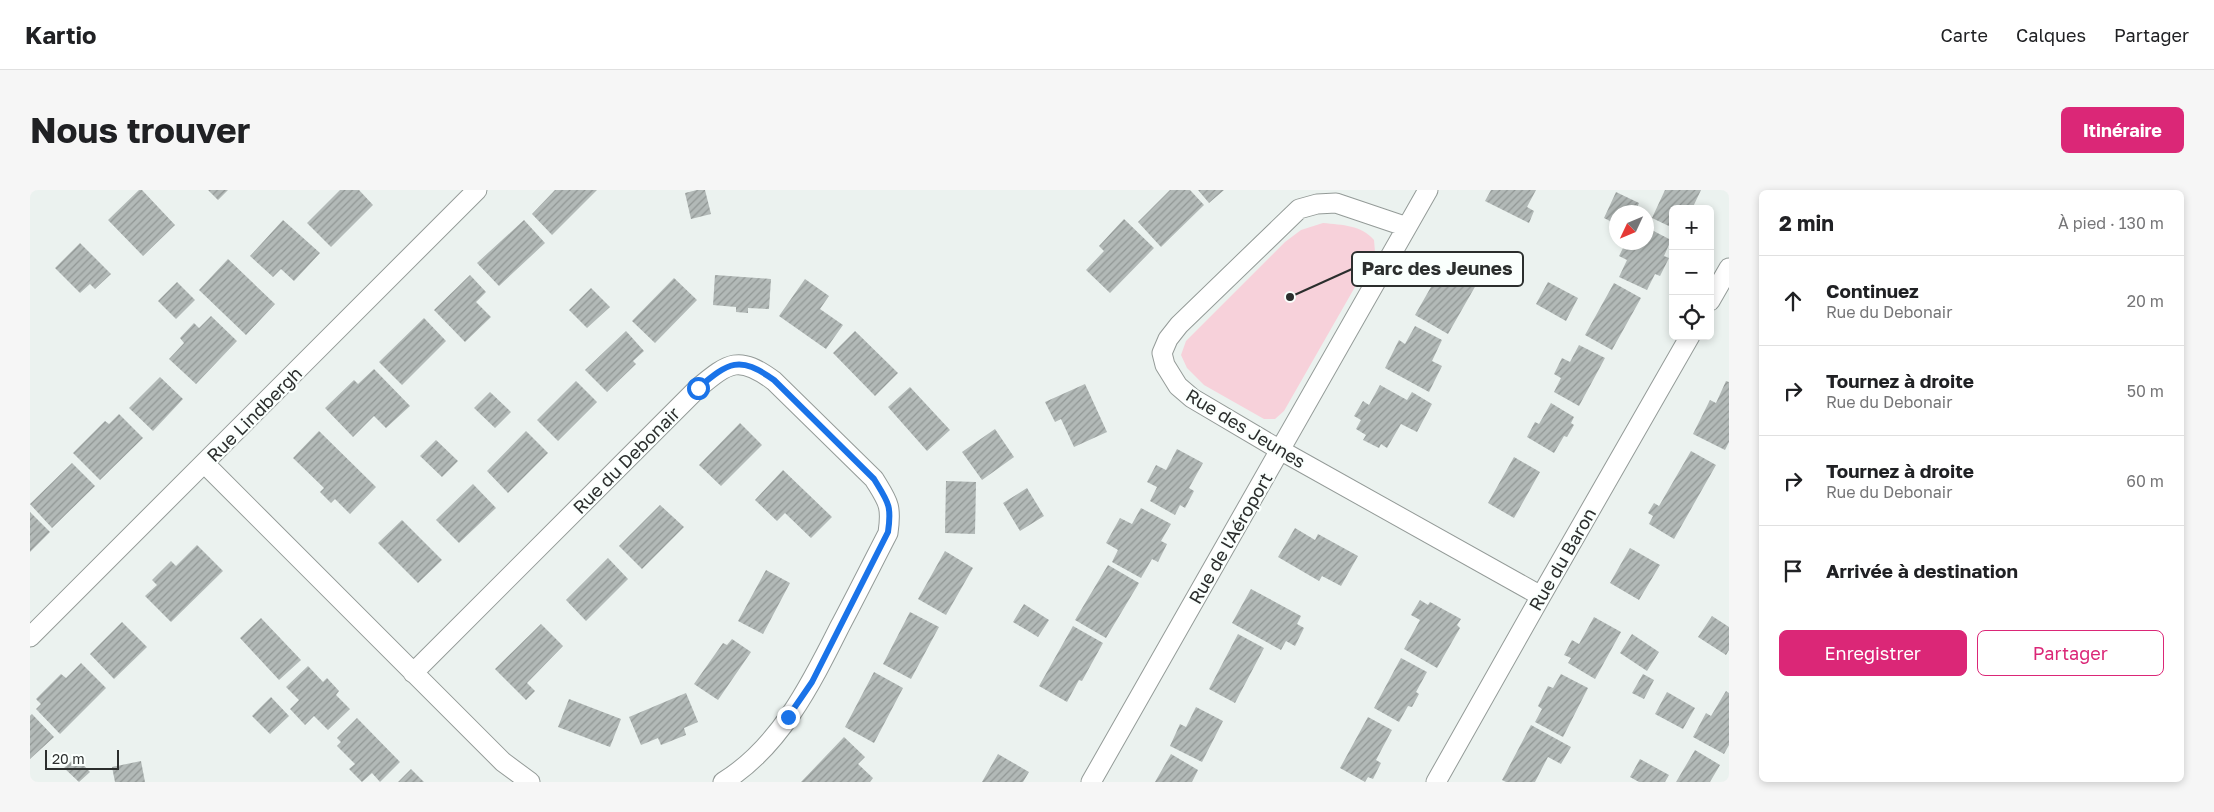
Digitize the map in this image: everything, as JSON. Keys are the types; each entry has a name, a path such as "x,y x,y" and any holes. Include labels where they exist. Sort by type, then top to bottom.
{"street":[{"name":"Rue Lindbergh","path":"30,636 205,464 477,190"},
{"name":"Rue de l'Aéroport","path":"1091,782 1428,190"},
{"name":"Rue des Jeunes","path":"1408,226 1336,203 1316,204 1299,209 1178,325 1168,339 1162,353 1165,365 1178,386 1192,398 1280,450 1540,596"},
{"path":"1713,295 1729,268"},
{"name":"Rue du Baron","path":"1436,782 1540,596 1688,340"},
{"name":"Rue du Debonair","path":"414,674 698,388 721,369 737,364 756,368 774,380 874,479 885,497 891,512 888,532 812,682 762,750 723,782"},
{"path":"205,464 502,762 530,782"}],"shaded area":[{"path":"1323,223 1338,224 1363,231 1374,240 1375,252 1284,411 1275,419 1264,419 1204,385 1187,368 1181,355 1186,341 1285,242 1301,230"}],"building":[{"path":"139,190 142,190 175,225 143,256 108,220"},
{"path":"208,190 228,190 218,200"},
{"path":"340,190 359,190 373,205 331,247 307,223"},
{"path":"555,190 597,190 552,235 532,214"},
{"path":"705,190 711,214 691,219 685,193"},
{"path":"1170,190 1190,190 1204,205 1161,247 1138,222"},
{"path":"1198,190 1224,190 1209,203"},
{"path":"1491,190 1536,190 1527,207 1534,211 1529,223 1485,201"},
{"path":"1665,190 1701,190 1694,205 1669,205 1669,226 1654,219 1654,214"},
{"path":"1616,192 1639,203 1638,205 1610,205"},
{"path":"1609,207 1609,220 1604,218"},
{"path":"1124,219 1154,248 1110,293 1086,270 1104,251 1099,246"},
{"path":"283,220 320,253 294,281 281,269 273,277 250,256"},
{"path":"524,220 545,243 499,286 477,263"},
{"path":"1654,231 1669,239 1669,245 1664,256 1669,258 1660,276 1655,274 1647,290 1619,277 1627,260 1619,256 1622,250 1654,250"},
{"path":"80,243 111,274 95,289 90,284 80,293 55,268"},
{"path":"228,259 275,304 246,335 199,290"},
{"path":"1447,259 1480,278 1448,334 1415,315"},
{"path":"470,275 486,292 476,302 491,317 465,342 434,310"},
{"path":"715,275 771,279 769,309 748,308 748,313 736,312 736,307 713,305"},
{"path":"674,278 697,300 655,343 632,321"},
{"path":"805,279 829,296 820,309 843,325 826,349 779,316"},
{"path":"177,282 195,300 176,319 158,301"},
{"path":"1548,282 1578,298 1566,321 1536,304"},
{"path":"1614,283 1641,298 1612,350 1585,335"},
{"path":"591,288 610,307 587,328 569,310"},
{"path":"211,316 237,341 196,384 169,359 184,343 180,338 194,323 199,328"},
{"path":"424,318 446,341 402,385 379,362"},
{"path":"1415,326 1442,340 1432,361 1442,366 1429,392 1385,368 1399,340 1405,344"},
{"path":"626,331 644,351 633,361 636,364 607,392 585,370"},
{"path":"855,331 898,373 875,396 833,353"},
{"path":"1579,345 1605,358 1579,406 1554,392 1561,378 1554,374 1562,358 1570,362"},
{"path":"374,369 410,406 386,428 374,416 353,437 325,408 354,380 358,384"},
{"path":"160,377 183,399 153,431 129,408"},
{"path":"576,381 597,402 558,441 537,420"},
{"path":"1726,381 1729,382 1729,442 1725,450 1693,434 1710,400 1716,403"},
{"path":"1085,384 1107,432 1074,447 1061,419 1055,422 1045,402"},
{"path":"1380,385 1407,400 1412,392 1432,404 1417,432 1401,424 1387,448 1381,444 1379,448 1363,440 1366,435 1356,429 1361,420 1354,416 1363,401 1369,405"},
{"path":"910,387 950,430 927,451 888,407"},
{"path":"490,392 511,412 495,428 474,408"},
{"path":"1551,403 1574,417 1571,423 1574,425 1567,437 1564,436 1554,453 1527,437 1535,422 1539,424"},
{"path":"119,414 143,438 100,480 73,453 105,421 109,424"},
{"path":"740,423 762,445 721,486 699,465"},
{"path":"995,429 1014,457 982,480 962,452"},
{"path":"319,431 376,487 350,514 335,499 331,503 320,492 324,488 293,458"},
{"path":"526,431 548,453 508,493 487,471"},
{"path":"436,440 458,461 442,477 420,456"},
{"path":"1177,449 1203,463 1189,488 1194,491 1185,508 1180,505 1175,515 1150,501 1157,487 1147,482 1156,465 1166,470"},
{"path":"1691,451 1716,465 1674,539 1649,524 1653,516 1648,513 1654,503 1659,506"},
{"path":"1514,457 1540,472 1514,518 1488,503"},
{"path":"72,463 95,486 52,528 30,504"},
{"path":"783,470 832,517 811,538 785,513 777,521 755,500"},
{"path":"946,481 976,482 975,534 945,533"},
{"path":"473,484 496,508 459,543 436,520"},
{"path":"1027,488 1044,516 1020,531 1003,503"},
{"path":"660,505 684,527 642,569 619,546"},
{"path":"1141,508 1171,524 1161,541 1167,544 1158,562 1152,559 1141,578 1112,562 1118,550 1106,543 1120,518 1132,524"},
{"path":"30,512 50,532 30,552"},
{"path":"402,520 442,560 418,583 378,543"},
{"path":"1295,528 1315,540 1318,534 1358,556 1341,586 1322,576 1319,581 1278,557"},
{"path":"197,545 223,571 171,622 145,596 157,585 152,580 171,561 176,566"},
{"path":"1630,548 1660,565 1639,600 1610,583"},
{"path":"945,551 973,568 946,615 918,599"},
{"path":"608,558 628,579 586,621 566,600"},
{"path":"1108,565 1139,583 1106,638 1075,620"},
{"path":"766,570 790,583 763,634 738,621"},
{"path":"1251,589 1301,616 1297,624 1304,628 1295,646 1286,641 1281,650 1232,623"},
{"path":"1420,600 1428,605 1430,602 1461,619 1457,625 1460,628 1437,668 1404,649 1420,620 1411,615"},
{"path":"1024,604 1049,620 1038,637 1013,622"},
{"path":"910,612 939,627 911,679 883,664"},
{"path":"1712,616 1729,627 1729,650 1726,655 1698,637"},
{"path":"1594,617 1621,632 1595,679 1568,663 1571,658 1564,655 1572,640 1579,644"},
{"path":"261,618 301,660 279,680 240,638"},
{"path":"122,622 147,647 114,679 90,654"},
{"path":"541,624 563,646 527,683 535,691 526,700 495,669"},
{"path":"1073,626 1103,643 1082,681 1079,680 1067,702 1039,686"},
{"path":"1238,634 1264,648 1235,703 1209,689"},
{"path":"1632,634 1659,652 1647,671 1620,653"},
{"path":"732,639 751,652 718,700 694,684 723,643 727,645"},
{"path":"1401,658 1427,672 1416,692 1419,694 1412,707 1408,706 1399,722 1374,708"},
{"path":"81,663 106,688 60,734 36,709 41,704 36,699 61,674 66,678"},
{"path":"308,666 323,682 327,678 339,691 336,695 350,709 328,730 314,716 305,725 290,709 299,700 286,687"},
{"path":"874,672 903,688 874,743 845,727"},
{"path":"1561,674 1588,688 1563,737 1535,722 1542,709 1538,706 1548,686 1553,688"},
{"path":"1643,674 1654,680 1644,699 1632,693"},
{"path":"1726,691 1729,693 1729,745 1724,754 1693,737 1706,713 1711,716"},
{"path":"1667,692 1695,708 1683,729 1655,714"},
{"path":"686,693 698,722 684,728 686,735 661,745 658,738 641,745 629,717"},
{"path":"271,697 289,716 270,734 252,716"},
{"path":"569,699 621,719 610,747 558,727"},
{"path":"1196,707 1223,721 1202,762 1170,746 1180,724 1186,727"},
{"path":"32,714 54,737 30,759 30,716"},
{"path":"1368,717 1392,730 1376,760 1381,763 1373,779 1368,777 1365,782 1340,768"},
{"path":"357,718 400,762 380,782 372,773 362,782 349,769 355,764 337,746 341,742 337,738"},
{"path":"1531,725 1571,747 1561,764 1548,757 1535,782 1506,782 1502,780"},
{"path":"844,737 865,757 858,764 873,778 870,782 801,782"},
{"path":"1695,750 1720,765 1710,782 1676,782"},
{"path":"998,754 1029,772 1023,782 982,782"},
{"path":"1171,754 1198,770 1192,782 1155,782"},
{"path":"76,757 90,772 79,782 64,768"},
{"path":"1640,759 1669,775 1665,782 1639,782 1630,777"},
{"path":"141,761 145,782 115,782 112,767"},
{"path":"411,769 424,782 398,782"}],"place":[{"name":"Parc des Jeunes","path":"1290,297"}],"route":[{"path":"698,388 721,369 737,364 756,368 774,380 874,479 885,497 891,512 888,532 812,682 788,717"}]}
